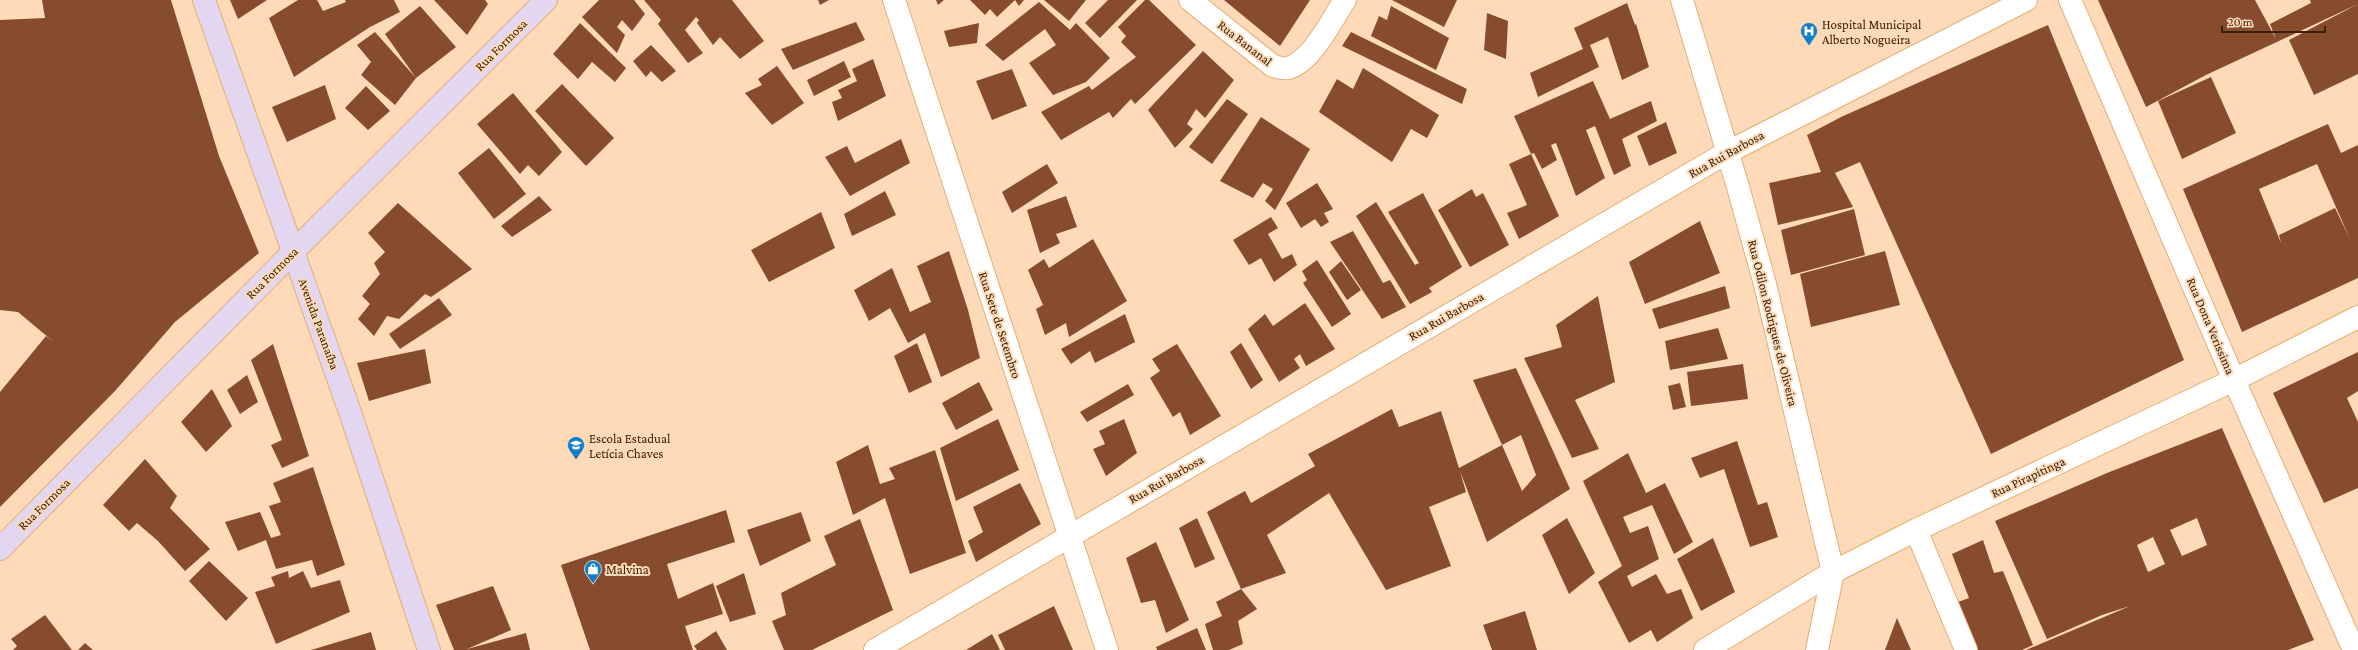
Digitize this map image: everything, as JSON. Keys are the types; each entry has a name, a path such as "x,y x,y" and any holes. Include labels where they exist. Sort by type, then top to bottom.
{"street":[{"name":"Avenida Paranaíba","path":"204,0 352,415 429,650"},
{"name":"Rua Formosa","path":"0,549 293,252 546,0"},
{"name":"Rua Sete de Setembro","path":"894,0 1068,536 1107,650"},
{"name":"Rua Bananal","path":"1190,0 1273,66 1287,68 1301,62 1312,51 1345,0"},
{"name":"Rua Odilon Rodrigues de Oliveira","path":"1682,0 1728,152 1766,291 1833,572 1817,650"},
{"name":"Rua Rui Barbosa","path":"875,650 1728,152 2026,0"},
{"name":"Rua Dona Verissima","path":"2070,0 2234,380 2354,650"},
{"name":"Rua Pirapitinga","path":"1705,650 1833,572 1916,530 2234,380 2358,317"},
{"path":"1916,530 1966,650"}],"building":[{"path":"42,0 171,0 219,156 259,253 175,322 115,391 0,507 0,392 46,336 55,343 18,312 0,310 0,20 45,18"},
{"path":"230,0 267,0 238,19"},
{"path":"298,0 317,0 323,11 346,2 345,0 394,0 400,12 370,27 294,77 269,18"},
{"path":"434,0 485,0 488,4 467,35"},
{"path":"599,0 634,0 645,14 632,31 622,20 617,27 625,35 617,53 582,17"},
{"path":"644,0 732,0 764,41 740,59 720,37 713,45 697,23 699,20 696,17 685,30 703,53 688,63 658,24 661,20"},
{"path":"818,0 829,0 820,5"},
{"path":"936,0 944,0 938,5"},
{"path":"970,0 1015,0 997,17 990,9 985,15"},
{"path":"1015,0 1024,0 1019,6"},
{"path":"1044,0 1086,0 1069,21"},
{"path":"1108,0 1137,0 1100,38 1085,23"},
{"path":"1145,0 1149,0 1196,45 1135,104 1131,99 1113,118 1109,112 1061,140 1041,112 1089,86 1092,90 1136,57 1121,42 1126,36 1118,27"},
{"path":"1224,0 1310,0 1280,46"},
{"path":"1392,0 1457,0 1444,27"},
{"path":"2098,0 2255,0 2276,39 2270,24 2311,3 2310,0 2358,0 2358,4 2206,75 2146,107"},
{"path":"1039,2 1070,30 1076,23 1110,58 1086,82 1053,95 1029,63 1056,45 1045,29 1003,61 985,45"},
{"path":"1627,3 1635,25 1636,24 1649,67 1622,80 1608,37 1590,45 1599,67 1538,97 1530,73 1583,49 1574,28"},
{"path":"2358,4 2358,74 2314,95 2289,40"},
{"path":"420,6 456,47 416,78 385,34"},
{"path":"1391,6 1449,38 1436,70 1371,36 1379,16 1387,20"},
{"path":"1487,13 1508,21 1506,59 1484,50"},
{"path":"856,22 865,40 793,70 781,49"},
{"path":"580,23 626,68 615,82 592,62 578,79 553,54"},
{"path":"979,23 977,43 949,47 944,31"},
{"path":"2048,25 2184,360 1991,454 1860,162 1835,173 1853,207 1778,225 1769,183 1821,172 1807,135 1841,117"},
{"path":"375,32 416,78 395,105 361,75 371,62 357,45"},
{"path":"1351,32 1467,89 1462,104 1342,46"},
{"path":"651,45 676,71 662,82 651,71 646,77 633,61"},
{"path":"1203,51 1234,80 1205,118 1196,109 1187,124 1193,129 1175,148 1148,110"},
{"path":"873,59 886,96 838,121 832,102 842,98 838,90 857,81 852,69"},
{"path":"844,61 851,77 814,96 807,80"},
{"path":"777,66 804,103 772,125 745,93 762,85 758,79"},
{"path":"1363,68 1439,115 1427,138 1411,129 1392,162 1319,112 1337,79 1353,89"},
{"path":"1012,69 1027,106 992,120 976,81"},
{"path":"2211,77 2236,133 2182,159 2158,101"},
{"path":"1593,81 1610,119 1651,101 1657,121 1622,139 1631,166 1614,175 1595,126 1586,130 1605,178 1576,196 1556,143 1551,145 1557,160 1542,169 1534,153 1531,154 1514,116"},
{"path":"562,84 614,138 586,166 535,111"},
{"path":"325,85 336,119 287,142 272,107"},
{"path":"366,86 390,111 368,130 345,108"},
{"path":"513,93 562,152 539,176 528,165 520,174 477,124"},
{"path":"1227,99 1248,114 1212,164 1189,147"},
{"path":"1261,117 1310,149 1275,210 1265,201 1273,189 1263,183 1253,198 1220,181"},
{"path":"1666,122 1677,153 1649,166 1637,136"},
{"path":"2328,124 2341,153 2358,145 2358,278 2242,332 2183,189","holes":["2317,164 2350,239 2335,208 2279,235 2281,243 2259,189"]},
{"path":"901,139 910,163 850,196 825,157 847,146 855,163"},
{"path":"489,148 526,194 494,219 458,173"},
{"path":"1531,154 1559,216 1519,239 1507,213 1527,205 1509,164"},
{"path":"1047,164 1058,183 1012,213 1002,192"},
{"path":"1317,183 1333,209 1324,213 1329,222 1321,227 1315,219 1301,228 1286,203"},
{"path":"1472,189 1476,197 1483,193 1509,245 1470,267 1438,210"},
{"path":"885,191 896,215 852,236 844,214"},
{"path":"1423,193 1462,267 1429,288 1432,292 1410,304 1356,216 1376,202 1415,265 1419,263 1388,212"},
{"path":"539,196 552,210 512,237 501,226"},
{"path":"1066,196 1077,227 1056,234 1060,243 1040,253 1027,210"},
{"path":"398,203 472,269 431,297 425,294 399,319 387,316 374,336 358,319 370,304 362,296 380,274 374,263 385,252 368,233"},
{"path":"1854,209 1865,255 1791,275 1781,230"},
{"path":"821,212 835,248 769,282 751,250"},
{"path":"1271,217 1278,228 1268,234 1282,259 1292,254 1297,265 1274,282 1261,258 1249,265 1233,240"},
{"path":"1700,221 1720,273 1645,304 1629,262"},
{"path":"1353,231 1383,283 1390,280 1406,307 1382,319 1330,242"},
{"path":"1093,239 1127,301 1069,337 1066,323 1045,335 1036,309 1043,305 1028,270 1044,259 1049,268"},
{"path":"949,251 968,310 980,358 941,377 925,333 908,343 890,308 869,321 854,290 892,268 910,312 931,302 917,266"},
{"path":"1885,251 1900,305 1811,327 1800,274"},
{"path":"1317,260 1351,314 1332,327 1303,283 1307,280 1302,271"},
{"path":"1341,261 1361,290 1347,300 1329,272"},
{"path":"1725,286 1730,308 1659,329 1652,309"},
{"path":"1598,296 1615,382 1575,400 1599,449 1572,458 1524,358 1562,347 1556,325"},
{"path":"439,298 452,315 400,349 389,334"},
{"path":"1305,303 1335,349 1306,366 1300,354 1294,359 1300,368 1279,382 1248,329 1265,314 1273,326"},
{"path":"1125,314 1135,342 1095,363 1090,351 1071,364 1061,349"},
{"path":"1718,328 1728,359 1670,370 1665,341"},
{"path":"917,343 932,382 909,393 894,356"},
{"path":"1241,343 1263,380 1251,389 1230,352"},
{"path":"273,344 309,456 282,468 271,445 282,440 251,360"},
{"path":"1177,344 1221,416 1190,435 1180,412 1173,417 1150,378 1160,371 1152,359"},
{"path":"425,349 431,383 369,401 357,363"},
{"path":"2358,352 2358,391 2347,398 2358,422 2358,488 2324,503 2273,393"},
{"path":"1743,364 1748,399 1691,406 1687,372"},
{"path":"1516,368 1570,489 1487,542 1460,471 1466,492 1429,507 1451,566 1386,590 1329,493 1267,535 1286,573 1241,589 1207,512 1245,491 1251,503 1315,466 1308,454 1392,409 1399,427 1441,411 1459,468 1502,445 1473,380","holes":["1521,435 1536,475 1522,491 1502,445"]},
{"path":"247,375 258,402 240,414 227,390"},
{"path":"979,382 993,410 956,430 942,403"},
{"path":"1680,383 1686,407 1673,410 1668,386"},
{"path":"1128,384 1134,395 1087,422 1080,412"},
{"path":"212,389 232,426 206,452 181,422"},
{"path":"998,419 1019,470 956,501 940,448"},
{"path":"1124,419 1137,453 1106,476 1093,449 1105,444 1099,431"},
{"path":"2222,428 2314,640 2288,650 2026,650 2130,606 2102,615 2047,639 1995,521 2107,473","holes":["2197,518 2207,545 2182,556 2170,530","2153,537 2165,564 2148,572 2137,545"]},
{"path":"1737,441 1758,505 1767,502 1778,537 1750,547 1724,469 1700,478 1691,458"},
{"path":"868,445 880,484 895,479 889,468 935,450 966,553 910,574 885,498 853,515 836,462"},
{"path":"1628,453 1646,493 1665,483 1693,542 1674,554 1652,505 1623,517 1630,533 1648,526 1659,559 1627,576 1632,587 1656,574 1667,594 1681,589 1693,618 1657,642 1651,630 1629,643 1598,582 1622,566 1583,481"},
{"path":"145,459 177,496 170,508 210,549 185,571 158,541 137,523 129,531 103,505"},
{"path":"313,467 345,565 317,576 312,560 276,569 266,540 238,551 225,522 260,512 271,538 281,535 269,506 281,502 273,483"},
{"path":"1020,483 1041,524 976,562 968,541 983,532 973,507"},
{"path":"726,510 735,542 667,564 678,599 713,583 723,614 685,626 693,650 590,650 561,565"},
{"path":"801,512 811,541 760,566 747,530"},
{"path":"1197,518 1215,559 1195,568 1179,528"},
{"path":"1567,518 1595,573 1569,594 1542,535"},
{"path":"860,519 893,610 812,650 784,650 772,621 786,615 781,593 836,565 824,536"},
{"path":"1713,538 1735,592 1701,611 1677,559"},
{"path":"1983,540 1994,573 2003,571 2033,645 2022,650 1978,650 1958,602 1969,598 1952,554"},
{"path":"1156,542 1189,620 1166,633 1155,600 1141,603 1126,558"},
{"path":"209,561 248,598 226,621 189,581"},
{"path":"288,571 289,578 303,571 311,588 340,580 350,612 276,644 255,592 275,586 271,577"},
{"path":"744,573 756,614 730,622 716,586"},
{"path":"493,586 511,630 467,649 526,633 530,650 454,650 436,605"},
{"path":"1241,589 1257,609 1238,621 1243,644 1229,650 1213,650 1205,624 1222,616 1216,602"},
{"path":"1054,606 1073,650 1005,650 998,635"},
{"path":"1525,611 1537,650 1492,650 1483,625"},
{"path":"45,615 72,650 13,650 17,646 11,639"},
{"path":"1897,618 1911,650 1885,650"},
{"path":"1197,628 1206,650 1157,650 1156,647"},
{"path":"716,631 727,650 697,650 694,646"},
{"path":"371,632 376,650 311,650"},
{"path":"992,634 1000,650 966,650"},
{"path":"85,643 93,650 78,650"}],"place":[{"name":"Hospital Municipal Alberto Nogueira","path":"1809,46"},
{"name":"Escola Estadual Letícia Chaves","path":"576,460"},
{"name":"Malvina","path":"593,584"}]}
